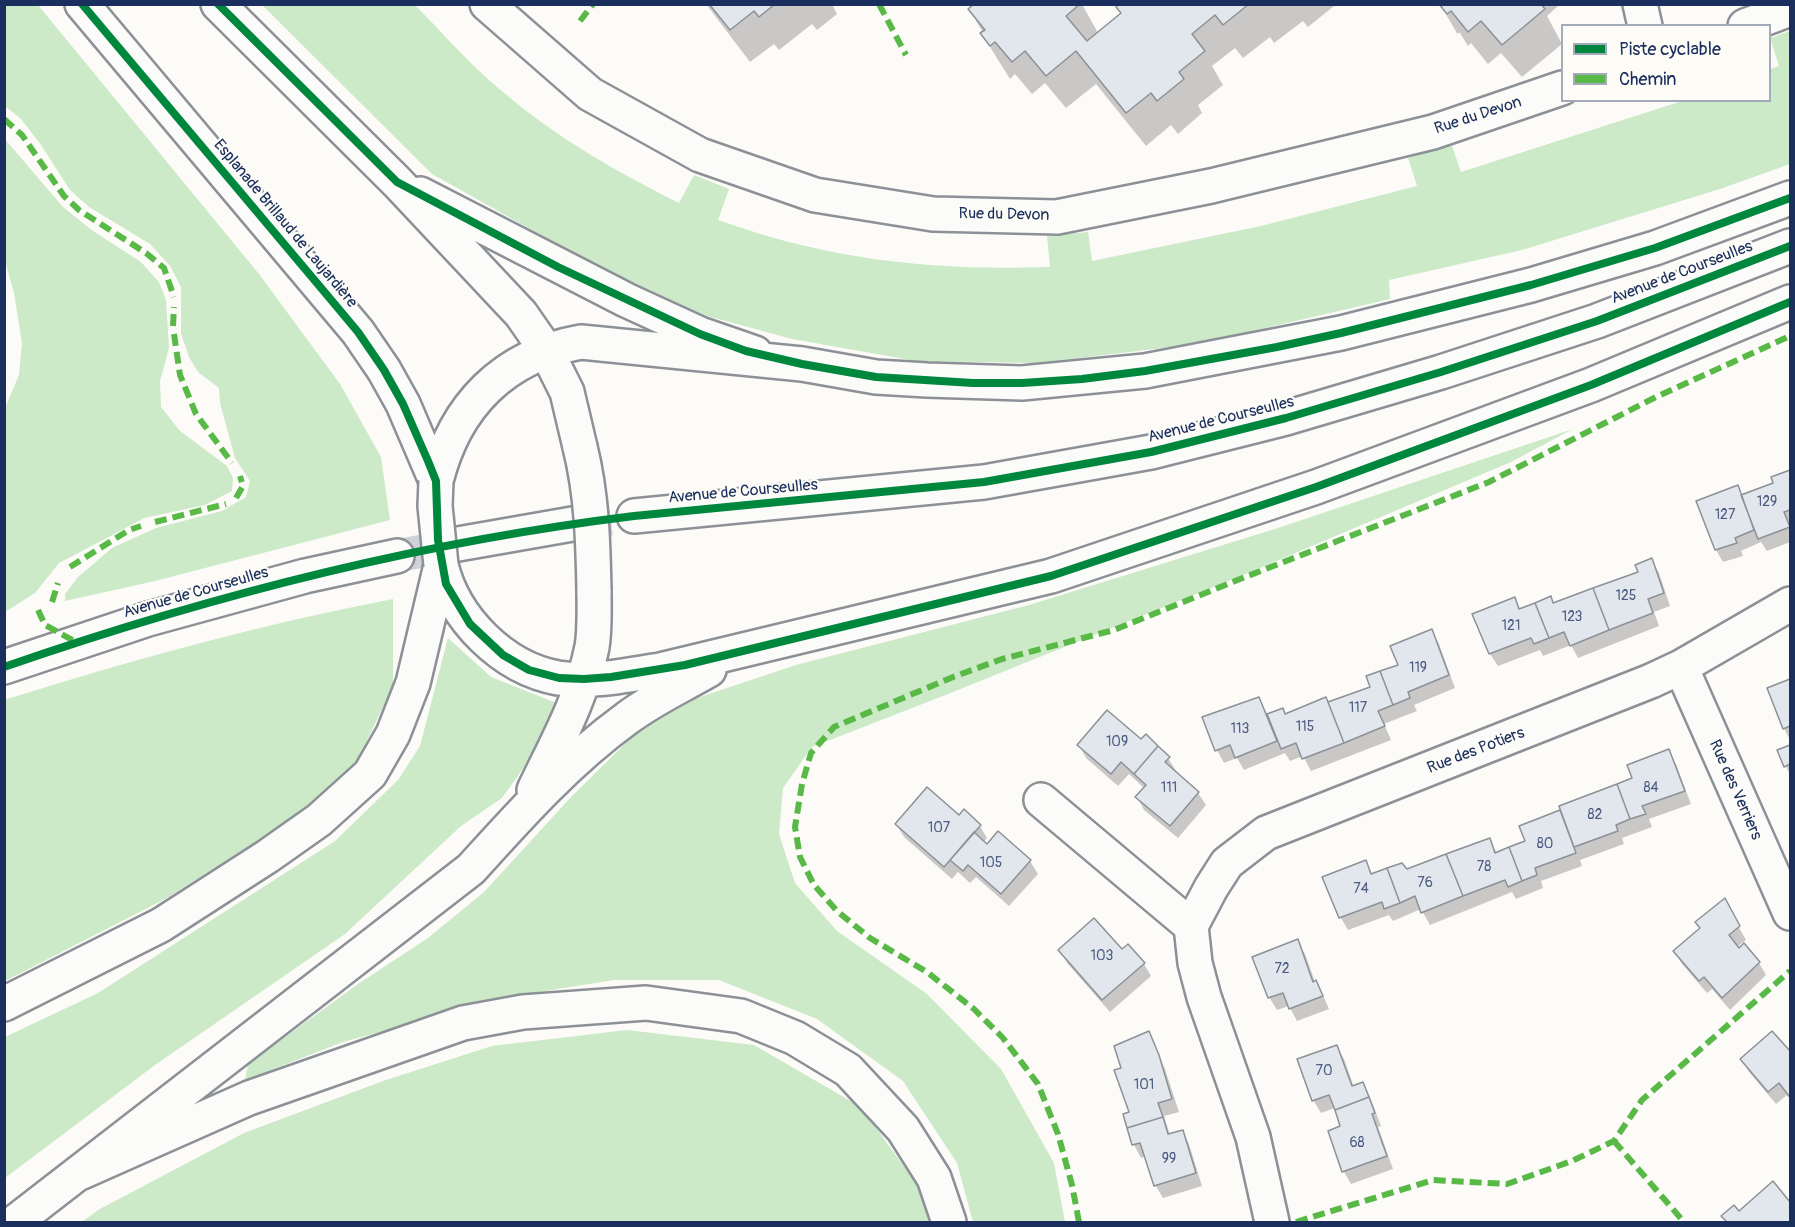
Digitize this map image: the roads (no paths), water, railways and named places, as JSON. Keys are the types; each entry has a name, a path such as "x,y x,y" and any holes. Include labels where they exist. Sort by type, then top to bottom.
{"main road":[{"name":"Esplanade Brillaud de Laujardière","path":"82,4 358,332 384,370 435,468"},
{"path":"218,4 397,182 521,314 546,350 567,392 585,468 592,521 594,591 592,645 584,679 574,706 525,808"},
{"name":"Rue du Devon","path":"487,4 590,94 700,155 814,195 933,214 1057,217 1211,186 1433,132 1561,89"},
{"path":"1640,4 1645,24"},
{"path":"1750,24 1791,9"},
{"path":"397,182 558,267 700,334 746,351 876,377 1022,383 1144,371 1330,335 1531,285 1655,248 1791,198"},
{"name":"Avenue de Courseulles","path":"634,516 984,482 1151,452 1287,418 1441,372 1597,321 1791,246"},
{"path":"802,364 581,342 546,350 508,371 474,400 460,418 435,468 435,507 445,570 470,624 503,655 530,670 559,678 611,678 660,670 746,650 1062,572 1316,487 1591,385 1791,302"},
{"path":"445,570 578,523"},
{"name":"Avenue de Courseulles","path":"4,667 148,619 305,576 397,556"},
{"path":"4,1004 160,924 268,856 319,820 369,774 393,734 414,683 445,570"},
{"name":"Rue des Potiers","path":"1191,926 1210,888 1227,862 1266,833 1621,694 1681,667 1791,604"},
{"path":"15,1222 471,869 525,808 590,746 628,717 746,650"},
{"name":"Rue des Verriers","path":"1681,667 1791,913"},
{"path":"1041,800 1191,926 1195,963 1204,997 1253,1137 1272,1222"},
{"path":"80,1173 249,1098 463,1023 523,1012 646,1003 741,1016 795,1038 848,1070 903,1129 934,1178 949,1222"}],"tunnel":[{"path":"578,523 634,516"},
{"path":"397,556 458,544"}]}
